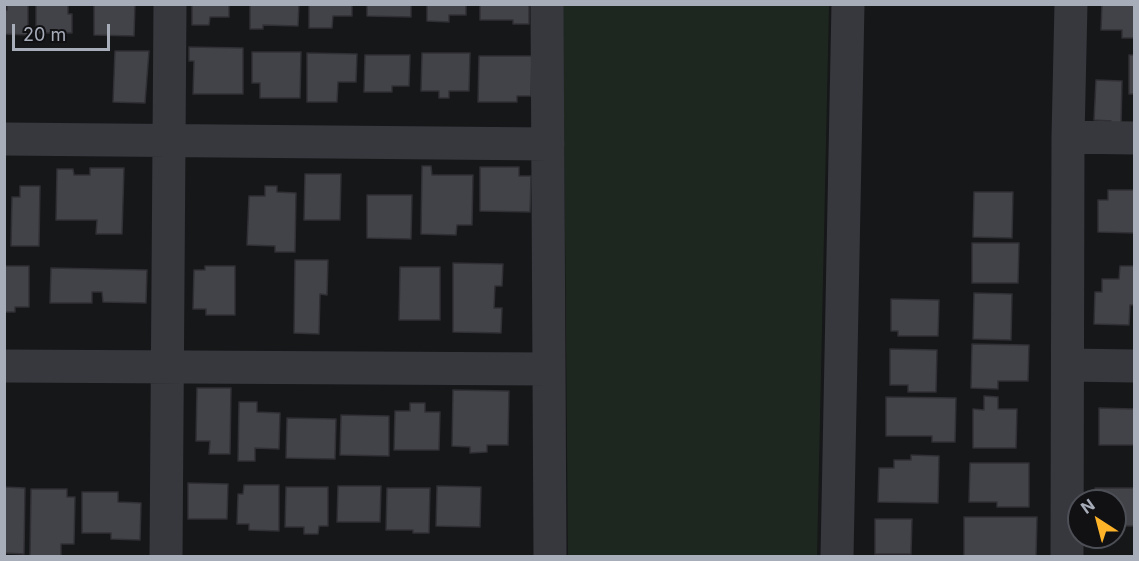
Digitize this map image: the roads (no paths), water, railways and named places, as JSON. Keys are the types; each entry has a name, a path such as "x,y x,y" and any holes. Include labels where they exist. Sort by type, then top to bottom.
{"street":[{"path":"166,556 170,4"},
{"path":"547,4 550,556"},
{"path":"837,556 848,4"},
{"path":"1067,556 1068,137 1071,4"},
{"path":"1068,137 1134,138"},
{"path":"4,139 548,144"},
{"path":"1069,365 1134,366"},
{"path":"4,366 548,369"}]}
